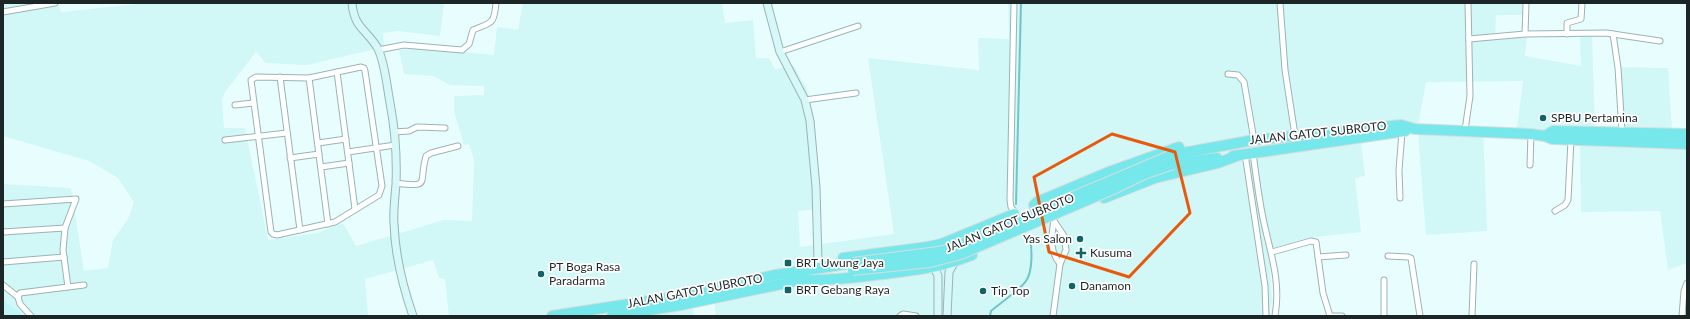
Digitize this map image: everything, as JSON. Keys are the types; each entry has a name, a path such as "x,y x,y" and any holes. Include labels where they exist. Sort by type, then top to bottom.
{"highway":[{"name":"JALAN GATOT SUBROTO","path":"552,316 800,276 950,249 1172,159 1236,142 1401,125 1415,129"},
{"name":"JALAN GATOT SUBROTO","path":"1172,159 1246,154 1415,129 1531,134 1545,136 1552,139 1687,144"},
{"name":"JALAN GATOT SUBROTO","path":"1545,136 1553,131 1687,134"},
{"path":"1037,214 1034,205 1037,202 1151,156 1174,148 1211,140 1236,142"},
{"path":"800,276 822,281 934,267 955,261 1155,178 1218,163 1246,154"},
{"path":"800,276 818,261 941,244 1014,214"},
{"path":"1018,234 1026,226 1024,219"},
{"name":"JALAN GATOT SUBROTO","path":"612,316 687,304 800,276"}],"street":[{"path":"3,12 55,3"},
{"path":"352,3 352,12 356,22 378,50 390,104 395,145 395,237 399,262 413,316"},
{"path":"378,50 404,45 462,50 469,44 473,30 492,22 495,18 496,3"},
{"path":"767,3 780,52 805,100 810,121 813,142 818,227 818,261"},
{"path":"1014,3 1010,200 1014,214 1024,219 1045,212 1050,214 1064,236 1066,250 1060,264 1053,316"},
{"path":"1280,3 1285,70 1295,135"},
{"path":"1465,130 1470,96 1468,3"},
{"path":"1525,34 1526,3"},
{"path":"1567,34 1568,23 1581,19 1582,3"},
{"path":"780,52 858,26"},
{"path":"1469,38 1525,34 1613,34 1660,41"},
{"path":"1613,34 1618,68 1622,132"},
{"path":"361,67 364,68 377,147 382,189 379,195 335,222 277,235 273,234 271,232 250,82 252,78 256,77 309,78 337,72 361,67"},
{"path":"337,72 355,209"},
{"path":"1228,74 1238,75 1244,82 1254,140"},
{"path":"280,77 300,230"},
{"path":"309,78 328,224"},
{"path":"805,100 856,93"},
{"path":"235,105 253,103"},
{"path":"394,132 409,131 417,128 445,128"},
{"path":"225,140 287,132"},
{"path":"1400,198 1399,170 1402,132"},
{"path":"1530,165 1531,134"},
{"path":"318,143 346,139"},
{"path":"1555,211 1565,205 1568,200 1571,140"},
{"path":"348,152 395,145"},
{"path":"396,183 418,185 422,180 426,156 431,153 458,146"},
{"path":"290,158 319,154"},
{"path":"1246,154 1272,252 1277,296 1275,316"},
{"path":"1246,154 1265,286 1266,316"},
{"path":"321,167 349,162"},
{"path":"3,204 76,199 65,228 63,250 68,287"},
{"path":"1053,220 1051,238 1053,255 1060,264"},
{"path":"3,232 65,228"},
{"path":"1272,252 1314,241 1317,244 1323,293 1330,316 1342,316"},
{"path":"1318,257 1346,255"},
{"path":"1388,256 1411,258 1420,316"},
{"path":"3,262 64,257"},
{"path":"947,316 949,272 955,261"},
{"path":"1472,316 1474,264"},
{"path":"934,267 938,276 938,316"},
{"path":"1384,280 1384,316"},
{"path":"1682,316 1684,291 1687,283"},
{"path":"3,285 18,297 20,304 31,316"},
{"path":"18,297 22,292 84,285"},
{"path":"900,316 903,314 916,316"}],"highlighted area":[{"path":"1112,134 1175,152 1190,213 1129,277 1049,252 1034,177"}],"shaded area":[{"path":"3,3 58,3 61,12 147,3 444,3 440,36 399,31 383,33 384,47 307,65 266,63 256,52 225,92 222,100 224,128 245,128 268,240 317,233 343,223 356,246 444,220 472,221 474,160 469,144 464,145 454,111 454,96 484,95 484,86 450,85 433,76 404,74 399,50 422,48 494,55 497,27 518,30 523,3 722,3 725,23 753,20 756,58 769,58 775,69 794,66 807,89 814,117 819,209 798,211 800,247 894,234 868,58 979,70 978,38 1009,39 1008,3 1522,3 1522,15 1496,15 1495,36 1527,38 1525,56 1581,66 1580,35 1592,35 1595,126 1620,127 1617,67 1668,68 1672,130 1687,130 1687,263 1668,270 1660,211 1581,212 1580,140 1516,136 1523,81 1426,82 1418,126 1483,128 1487,231 1426,235 1418,134 1361,142 1365,176 1355,178 1361,232 1315,237 1269,249 1272,301 1269,316 929,316 900,314 899,316 716,316 714,303 693,306 694,316 449,316 445,279 439,278 433,260 365,279 368,316 25,316 3,300 3,184 71,188 84,271 108,268 113,240 128,219 134,202 118,178 89,161 3,136"},
{"path":"3,300 25,316 3,316"}],"waterway":[{"path":"1016,204 1021,3"},
{"path":"990,316 991,311 1020,288 1026,281 1030,272 1030,238"}],"place":[{"name":"SPBU Pertamina","path":"1543,118"},
{"name":"Yas Salon","path":"1080,239"},
{"name":"Kusuma","path":"1081,253"},
{"name":"BRT Uwung Jaya","path":"788,263"},
{"name":"PT Boga Rasa Paradarma","path":"541,274"},
{"name":"Danamon","path":"1072,286"},
{"name":"BRT Gebang Raya","path":"788,290"},
{"name":"Tip Top","path":"983,291"}]}
